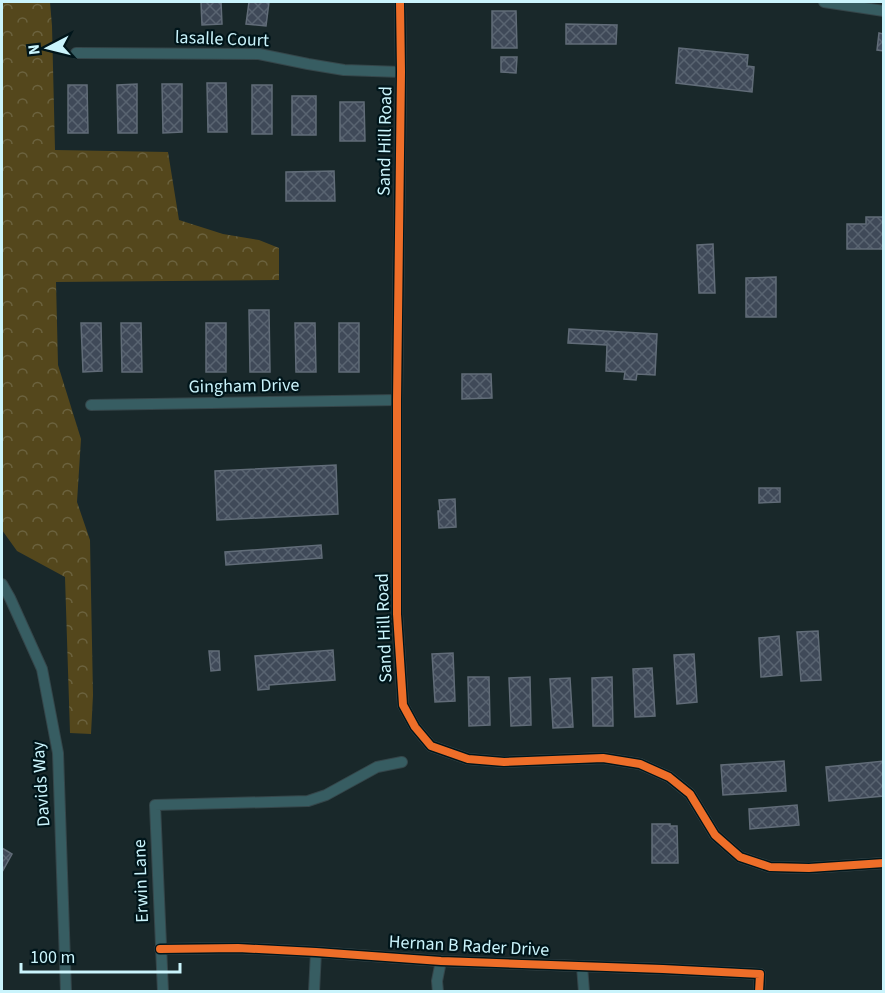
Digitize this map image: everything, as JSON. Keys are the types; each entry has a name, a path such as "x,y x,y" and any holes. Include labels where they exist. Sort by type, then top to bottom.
{"street":[{"name":"Sand Hill Road","path":"400,2 397,614 403,705 415,727 431,746 468,759 495,762 603,758 640,764 669,777 690,794 715,835 740,857 770,867 809,868 884,863"},
{"path":"824,2 884,11"},
{"name":"lasalle Court","path":"76,53 259,54 344,70 401,72"},
{"name":"Gingham Drive","path":"91,405 397,400"},
{"name":"Davids Way","path":"2,584 42,669 58,753 66,992"},
{"name":"Erwin Lane","path":"163,992 154,805 308,801 326,795 377,767 402,762"},
{"name":"Hernan B Rader Drive","path":"160,949 238,948 441,961 760,974 759,992"},
{"path":"314,992 316,952"},
{"path":"438,992 437,981 441,961"},
{"path":"582,966 584,992"}],"green space":[{"path":"2,2 50,2 55,150 168,152 179,220 223,234 259,240 279,248 279,280 56,282 58,365 81,439 77,502 90,540 93,695 91,734 70,733 65,577 17,551 2,530"}],"building":[{"path":"201,2 221,2 222,24 202,25"},
{"path":"249,2 269,2 266,26 246,24"},
{"path":"492,11 516,11 517,48 492,48"},
{"path":"566,24 617,25 616,44 566,44"},
{"path":"879,33 884,34 884,51 877,50"},
{"path":"679,48 748,55 747,66 754,67 752,92 676,83"},
{"path":"501,57 517,57 516,73 501,72"},
{"path":"207,83 226,83 227,132 208,132"},
{"path":"137,84 137,133 118,133 117,85"},
{"path":"162,84 182,84 182,132 163,133"},
{"path":"68,85 87,85 88,133 68,133"},
{"path":"252,85 272,85 272,134 252,134"},
{"path":"292,96 316,96 316,135 292,135"},
{"path":"340,102 364,102 365,141 340,141"},
{"path":"334,171 335,201 286,201 286,172"},
{"path":"866,217 884,217 884,249 847,249 847,224 866,224"},
{"path":"713,244 715,293 699,293 697,245"},
{"path":"776,277 776,317 746,317 746,278"},
{"path":"249,310 269,310 270,372 250,372"},
{"path":"81,323 101,323 102,371 83,372"},
{"path":"121,323 141,323 142,372 122,372"},
{"path":"206,323 226,323 226,372 206,372"},
{"path":"295,323 315,323 316,372 296,372"},
{"path":"339,323 359,323 359,372 339,372"},
{"path":"569,329 657,334 655,375 637,374 636,380 624,379 625,372 606,371 607,345 568,343"},
{"path":"462,374 491,374 492,398 462,399"},
{"path":"336,465 338,514 217,520 215,471"},
{"path":"759,488 780,488 780,502 759,503"},
{"path":"455,499 456,527 439,528 439,500"},
{"path":"321,545 322,558 226,565 225,552"},
{"path":"818,631 821,680 801,681 797,632"},
{"path":"779,636 782,675 761,677 759,638"},
{"path":"333,650 335,680 269,685 269,689 258,690 255,656"},
{"path":"209,651 219,651 220,670 211,671"},
{"path":"453,653 455,701 435,702 432,654"},
{"path":"694,654 697,702 677,704 674,655"},
{"path":"652,668 655,716 635,717 633,669"},
{"path":"468,677 489,677 490,725 469,726"},
{"path":"530,677 531,725 511,726 509,678"},
{"path":"612,677 613,726 593,726 592,678"},
{"path":"570,678 573,727 553,728 550,679"},
{"path":"784,761 786,791 723,795 721,765"},
{"path":"884,761 884,796 829,801 826,767"},
{"path":"797,805 799,825 750,829 749,809"},
{"path":"652,824 677,826 678,863 652,863"},
{"path":"2,848 12,854 2,872"}],"cycle path":[{"path":"400,2 397,614 403,705 415,727 431,746 468,759 504,762 603,758 640,764 669,777 690,794 715,835 740,857 770,867 809,868 884,863"},
{"path":"160,949 238,948 441,961 760,974 759,992"}]}
